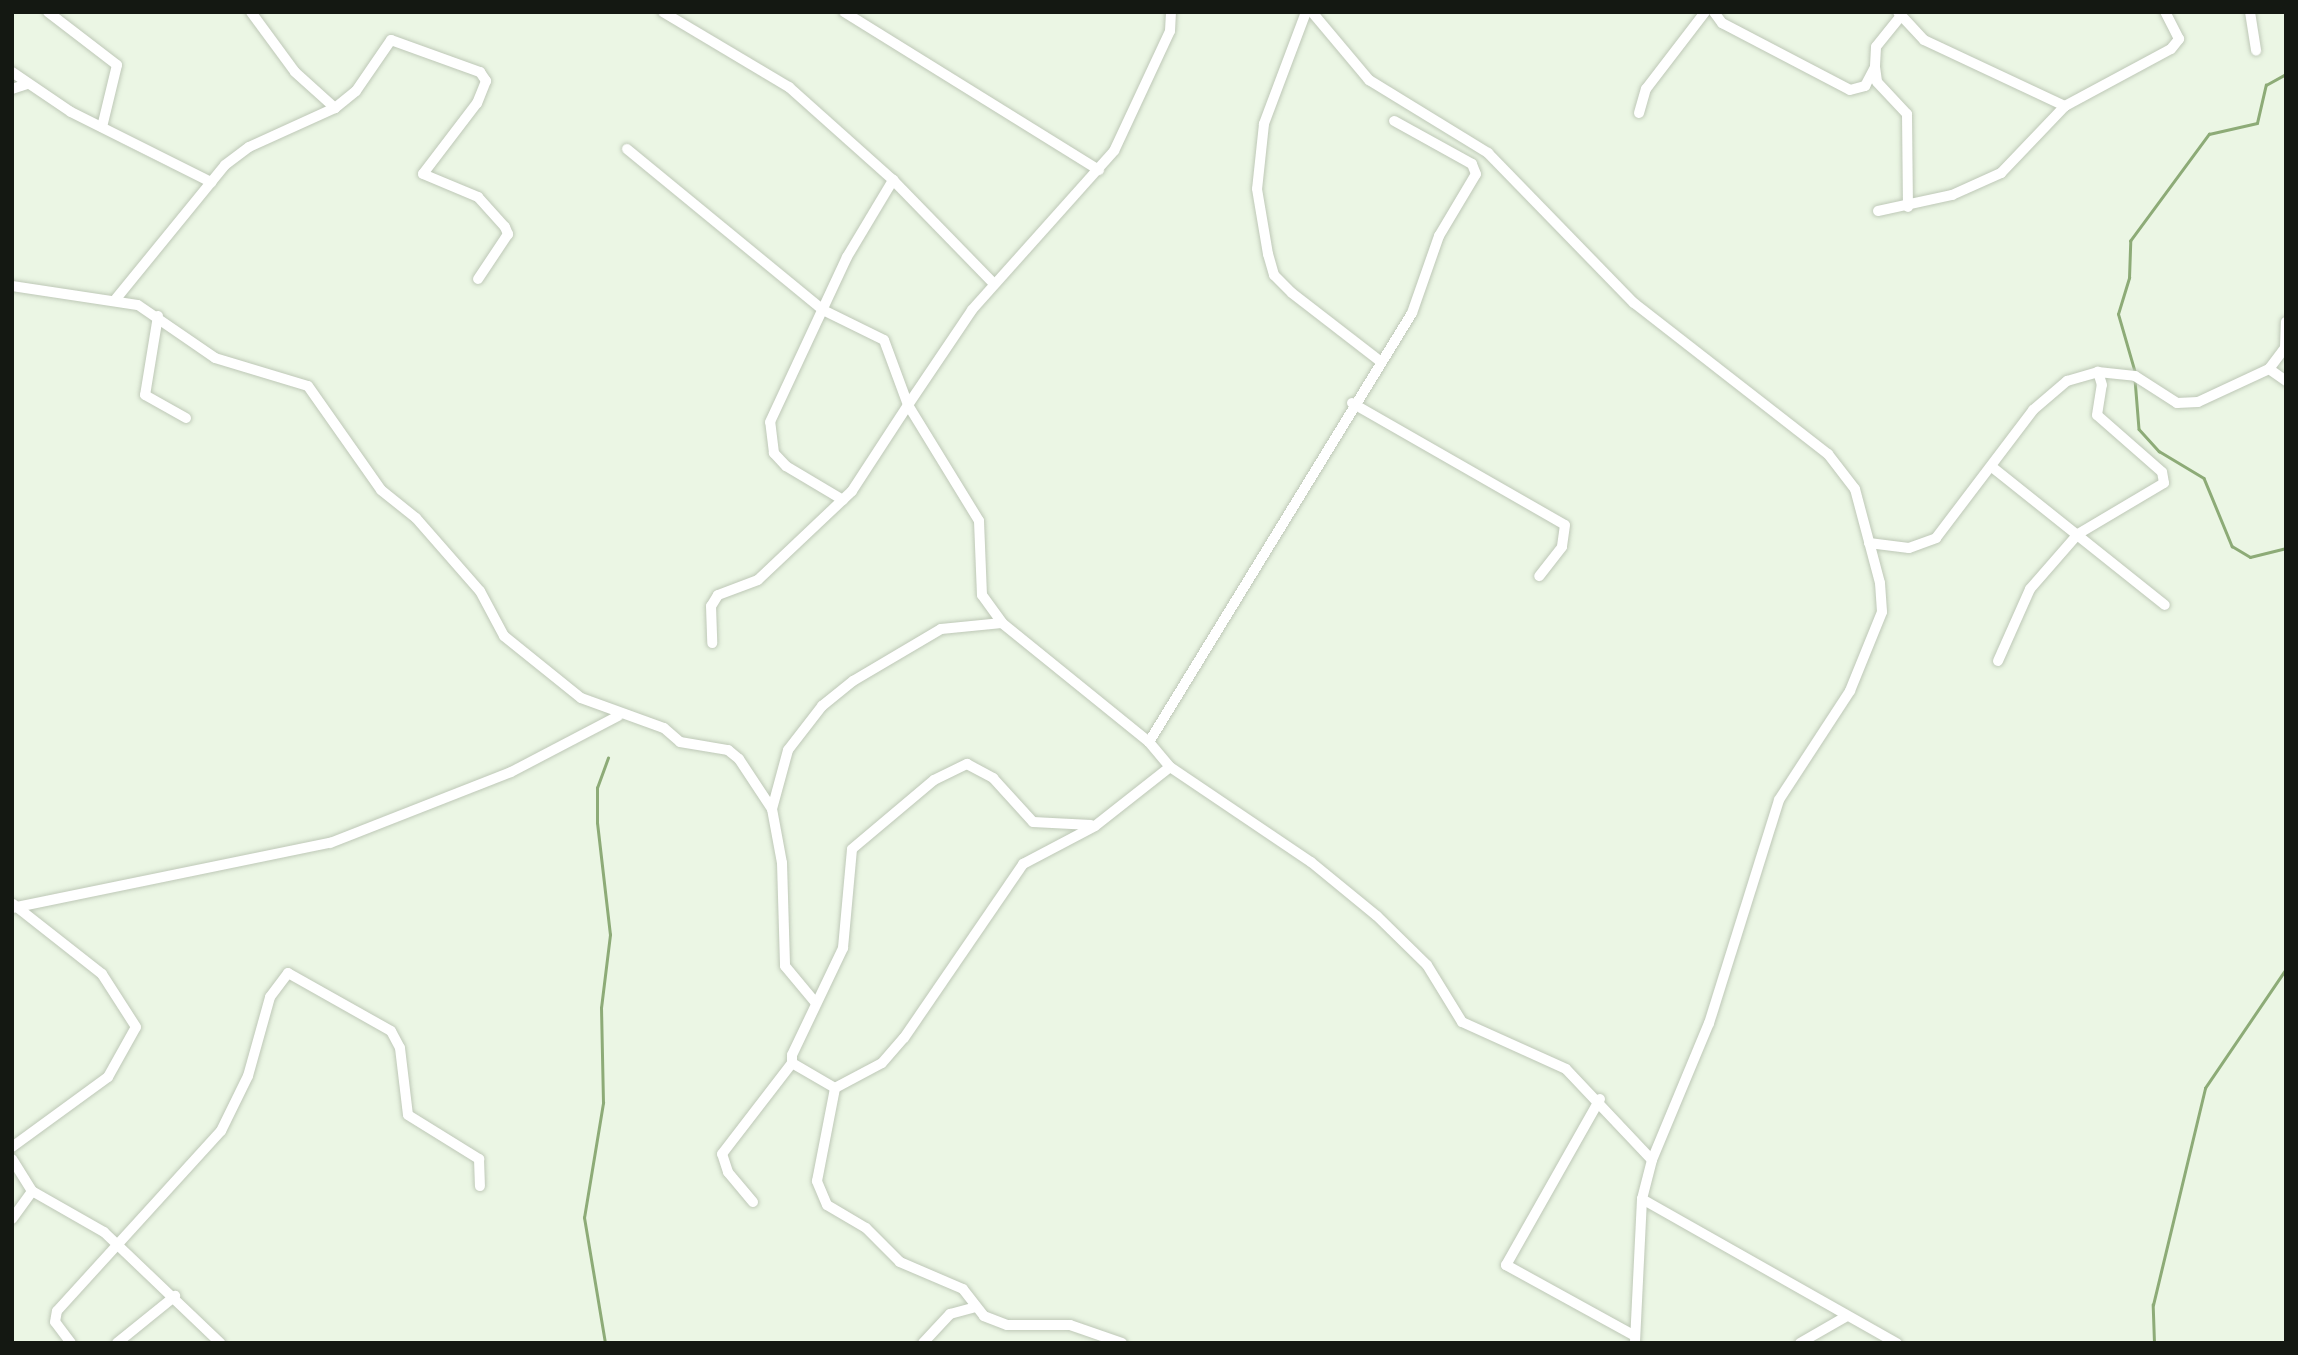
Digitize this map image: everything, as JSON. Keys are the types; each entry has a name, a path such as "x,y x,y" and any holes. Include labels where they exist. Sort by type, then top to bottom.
{"street":[{"path":"48,12 117,65 102,127"},
{"path":"251,12 295,72 335,108"},
{"path":"844,12 1099,170"},
{"path":"712,643 711,606 718,595 758,580 843,500 869,471 908,405 994,285 1099,170 1140,100 1170,31 1171,12"},
{"path":"1306,12 1264,124 1257,189 1268,254 1274,275 1292,293 1380,361"},
{"path":"1312,12 1369,80 1488,153 1634,303 1828,454 1856,489 1882,611 1850,691 1779,800 1709,1023 1652,1160 1642,1199 1635,1339 1506,1265 1600,1099"},
{"path":"1639,113 1646,89 1705,12"},
{"path":"1714,12 1722,23 1850,90 1865,86 1875,67"},
{"path":"1878,211 1908,207 1978,187 2001,173 2066,106 2171,49 2179,39 2165,12"},
{"path":"2250,12 2256,51"},
{"path":"667,13 765,70 893,180 994,285"},
{"path":"1908,207 1907,114 1877,82 1875,67 1876,47 1899,14 1924,40 2066,106"},
{"path":"115,300 211,182 249,146 335,108 356,91 391,40 480,72 486,90 423,174 478,197 505,227 502,244 478,279"},
{"path":"12,72 27,84 102,127 211,182"},
{"path":"12,89 27,84"},
{"path":"1149,742 1352,403 1412,313 1439,236 1476,174 1472,164 1394,121"},
{"path":"627,149 823,310 884,340 908,405 979,521 982,595 1002,623 1149,742 1170,767 1300,854 1377,916 1427,965 1462,1022 1550,1059 1600,1099 1652,1160"},
{"path":"843,500 786,466 769,438 775,399 893,180"},
{"path":"12,286 115,300 158,316 215,358 294,379 319,396 381,489 416,517 481,591 504,636 581,698 618,716 664,728 680,742 728,750 749,769 772,809 782,863 780,950 792,981 815,1002"},
{"path":"158,316 145,395 186,418"},
{"path":"1869,543 1909,548 1936,538 2048,395 2098,372 2135,376 2177,403 2198,402 2269,369 2285,348 2286,322"},
{"path":"2269,369 2286,380"},
{"path":"1998,661 2030,589 2078,534 2161,488 2165,478 2097,415 2102,385 2098,372"},
{"path":"1352,403 1564,525 1562,547 1539,576"},
{"path":"1992,467 2165,606"},
{"path":"772,809 788,750 822,706 853,681 941,629 977,621 1002,623"},
{"path":"13,906 330,844 511,772 618,716"},
{"path":"835,1088 882,1063 899,1044 1023,864 1095,825 1170,767"},
{"path":"753,1202 728,1171 722,1154 792,1063 845,935 848,855 951,768 981,769 1033,822 1095,825"},
{"path":"12,1147 108,1077 136,1027 102,974 13,906"},
{"path":"71,1343 55,1322 57,1311 234,1112 270,997 288,973 391,1031 400,1048 408,1115 476,1155 480,1186"},
{"path":"792,1063 835,1088"},
{"path":"835,1088 817,1181 820,1197 900,1262 963,1289 973,1308 1007,1325 1070,1325 1122,1343"},
{"path":"12,1159 32,1191 119,1244 220,1343"},
{"path":"12,1219 32,1191"},
{"path":"1642,1199 1898,1343"},
{"path":"117,1343 175,1296"},
{"path":"925,1342 950,1314 973,1308"},
{"path":"1800,1343 1847,1316"}],"waterway":[{"path":"2135,373 2118,314 2129,278 2130,241 2209,134 2257,123 2266,85 2286,74"},
{"path":"2135,379 2139,429 2159,451 2204,478 2232,546 2250,557 2286,548"},
{"path":"605,1343 584,1218 603,1103 601,1008 610,935 597,823 597,788 608,758"},
{"path":"2154,1343 2153,1305 2205,1088 2286,969"}]}
